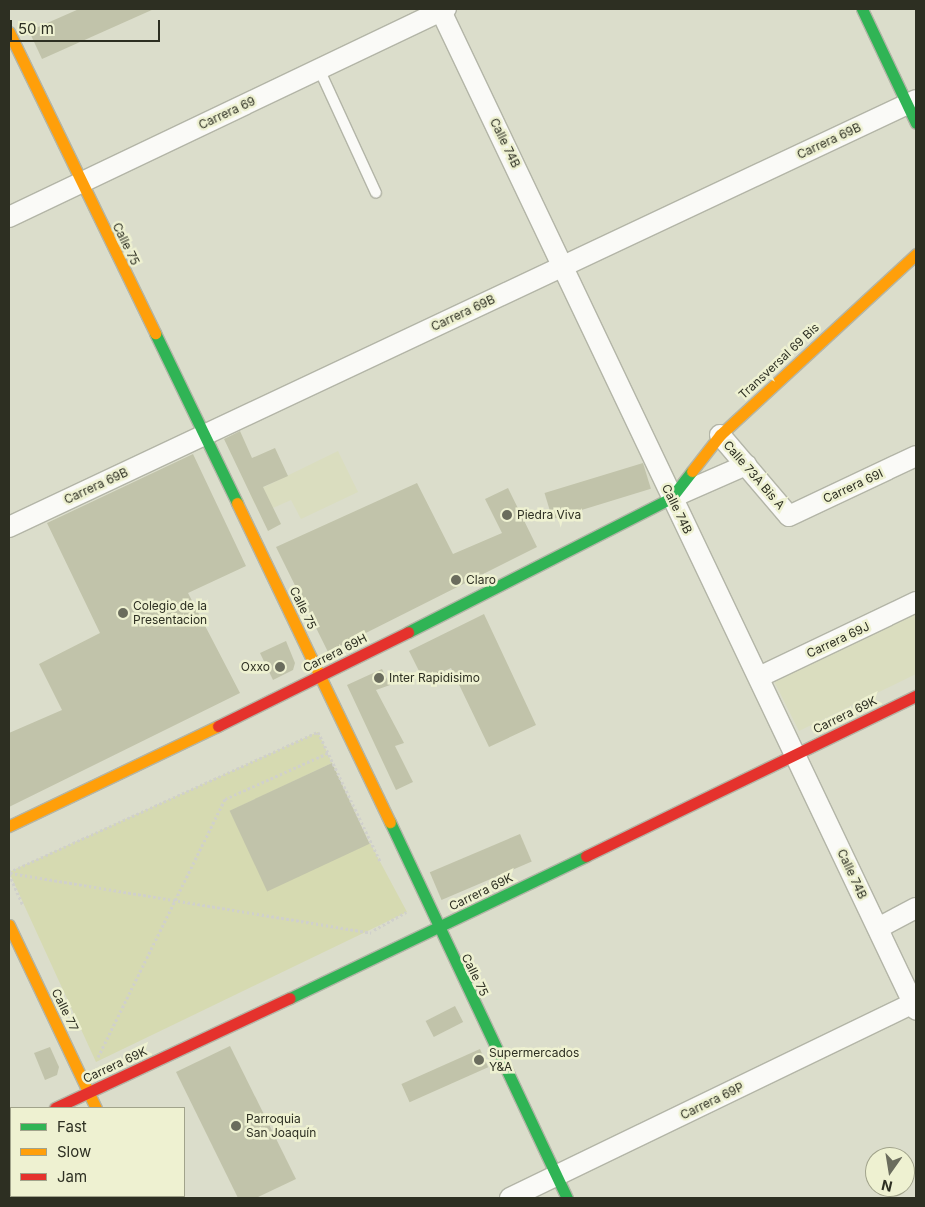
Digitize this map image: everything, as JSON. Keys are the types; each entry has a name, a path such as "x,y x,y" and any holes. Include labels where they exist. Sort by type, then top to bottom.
{"street":[{"name":"Carrera 69","path":"9,217 443,9"},
{"name":"Calle 74B","path":"443,9 671,498 796,754 915,1006"},
{"path":"862,9 912,102 916,123"},
{"name":"Calle 75","path":"9,32 320,676 438,928 568,1198"},
{"name":"Carrera 69B","path":"9,527 912,102"},
{"name":"Transversal 69 Bis","path":"671,498 720,435 916,254"},
{"name":"Calle 73A Bis A","path":"720,435 789,516"},
{"name":"Carrera 69I","path":"789,516 916,456"},
{"path":"671,498 746,466"},
{"name":"Carrera 69H","path":"9,826 320,676 671,498"},
{"name":"Carrera 69J","path":"759,677 916,602"},
{"name":"Carrera 69K","path":"57,1107 438,928 916,696"},
{"path":"878,928 916,908"},
{"name":"Calle 77","path":"9,925 96,1107"},
{"name":"Carrera 69P","path":"510,1198 915,1006"}],"lane":[{"path":"319,69 376,193"}],"path":[{"path":"9,873 318,732 384,869"},
{"path":"96,1062 225,799 328,753"},
{"path":"9,873 377,934"},
{"path":"9,873 25,910"},
{"path":"361,936 407,912 402,903"},
{"path":"92,1053 96,1062"},
{"path":"96,1062 104,1058"}],"shaded area":[{"path":"338,451 358,492 301,519 291,500 273,508 268,498 255,504 250,494"},
{"path":"916,606 916,674 799,731 772,677"},
{"path":"318,732 332,763 230,811 268,890 370,843 407,912 96,1062 9,872"}],"building":[{"path":"79,9 154,9 42,59 29,31"},
{"path":"240,431 252,458 275,448 288,476 263,487 281,524 268,531 224,439"},
{"name":"Colegio de la Presentacion","path":"193,454 246,566 188,593 240,693 9,807 9,733 62,710 39,664 100,633 47,523"},
{"path":"643,463 651,489 552,519 545,493"},
{"path":"417,483 453,554 502,533 485,499 508,488 537,547 328,652 276,547"},
{"path":"484,614 536,725 489,747 451,668 424,681 409,651"},
{"path":"286,641 295,663 293,670 273,680 260,653"},
{"path":"382,669 390,685 376,690 404,743 395,746 413,782 396,790 347,685"},
{"path":"332,763 370,844 267,891 230,811"},
{"path":"520,834 532,862 442,900 430,872"},
{"path":"455,1006 463,1022 434,1037 426,1021"},
{"name":"Parroquia San Joaquín","path":"230,1046 296,1179 256,1198 238,1198 176,1072"},
{"path":"50,1047 59,1067 57,1075 45,1080 34,1053"},
{"path":"480,1049 488,1067 410,1102 401,1084"}],"traffic: fast":[{"path":"862,9 916,123"},
{"path":"155,333 237,503"},
{"path":"408,632 671,498 692,471"},
{"path":"390,822 567,1198"},
{"path":"290,998 586,856"}],"traffic: slow":[{"path":"9,32 155,333"},
{"path":"692,471 720,435 916,254"},
{"path":"237,503 390,822"},
{"path":"9,826 218,726"},
{"path":"9,925 96,1107"}],"traffic: jam":[{"path":"218,726 408,632"},
{"path":"586,856 916,696"},
{"path":"57,1107 290,998"}],"place":[{"name":"Piedra Viva","path":"507,515"},
{"name":"Claro","path":"456,580"},
{"name":"Colegio de la Presentacion","path":"123,613"},
{"name":"Oxxo","path":"280,667"},
{"name":"Inter Rapidisimo","path":"379,678"},
{"name":"Supermercados Y&A","path":"479,1060"},
{"name":"Parroquia San Joaquín","path":"236,1126"}]}
